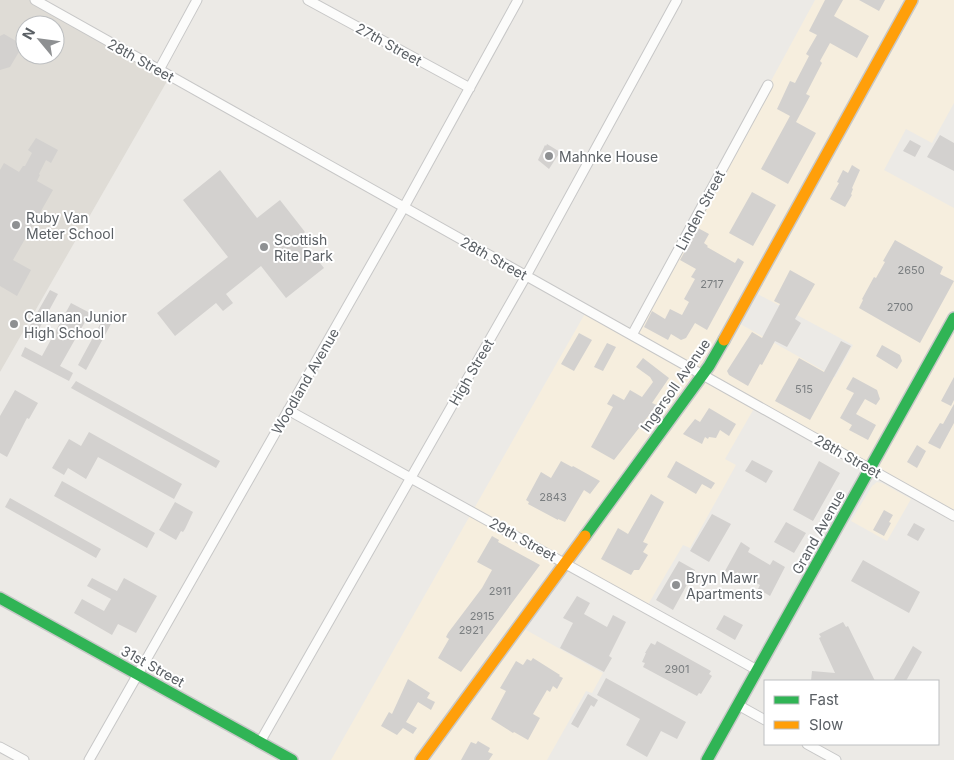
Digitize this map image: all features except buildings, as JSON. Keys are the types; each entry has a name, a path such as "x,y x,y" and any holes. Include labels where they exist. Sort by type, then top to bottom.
{"main road":[{"name":"Ingersoll Avenue","path":"421,760 703,375 735,322 912,0"},
{"name":"Grand Avenue","path":"707,760 954,318"},
{"name":"31st Street","path":"0,598 292,760"}],"street":[{"name":"28th Street","path":"35,0 954,516"},
{"path":"159,70 197,0"},
{"name":"27th Street","path":"308,0 470,88"},
{"name":"Woodland Avenue","path":"89,760 404,207 518,0"},
{"name":"High Street","path":"260,742 526,276 677,0"},
{"name":"Linden Street","path":"632,336 768,86"},
{"name":"29th Street","path":"288,410 757,670"},
{"path":"738,705 764,719"},
{"path":"809,745 836,760"},
{"path":"0,746 24,760"}],"shaded area":[{"path":"0,0 35,0 62,15 15,15 15,65 65,65 65,17 170,76 0,372"},
{"path":"815,0 954,0 954,103 932,143 906,129 884,170 954,208 954,516 756,405 725,459 736,465 690,548 683,545 646,608 565,563 519,626 603,673 592,693 586,691 547,760 331,760 587,310 633,335","holes":["752,291 853,345 835,377 735,321"]},
{"path":"877,482 911,499 887,541 851,521 872,486"}],"traffic: fast":[{"path":"707,760 954,318"},
{"path":"585,536 709,366 724,340"},
{"path":"0,598 292,760"}],"traffic: slow":[{"path":"724,340 912,0"},
{"path":"421,760 585,536"}],"place":[{"name":"Mahnke House","path":"549,156"},
{"name":"Ruby Van Meter School","path":"16,225"},
{"name":"Scottish Rite Park","path":"264,247"},
{"name":"Callanan Junior High School","path":"14,324"},
{"name":"Bryn Mawr Apartments","path":"676,585"}]}
